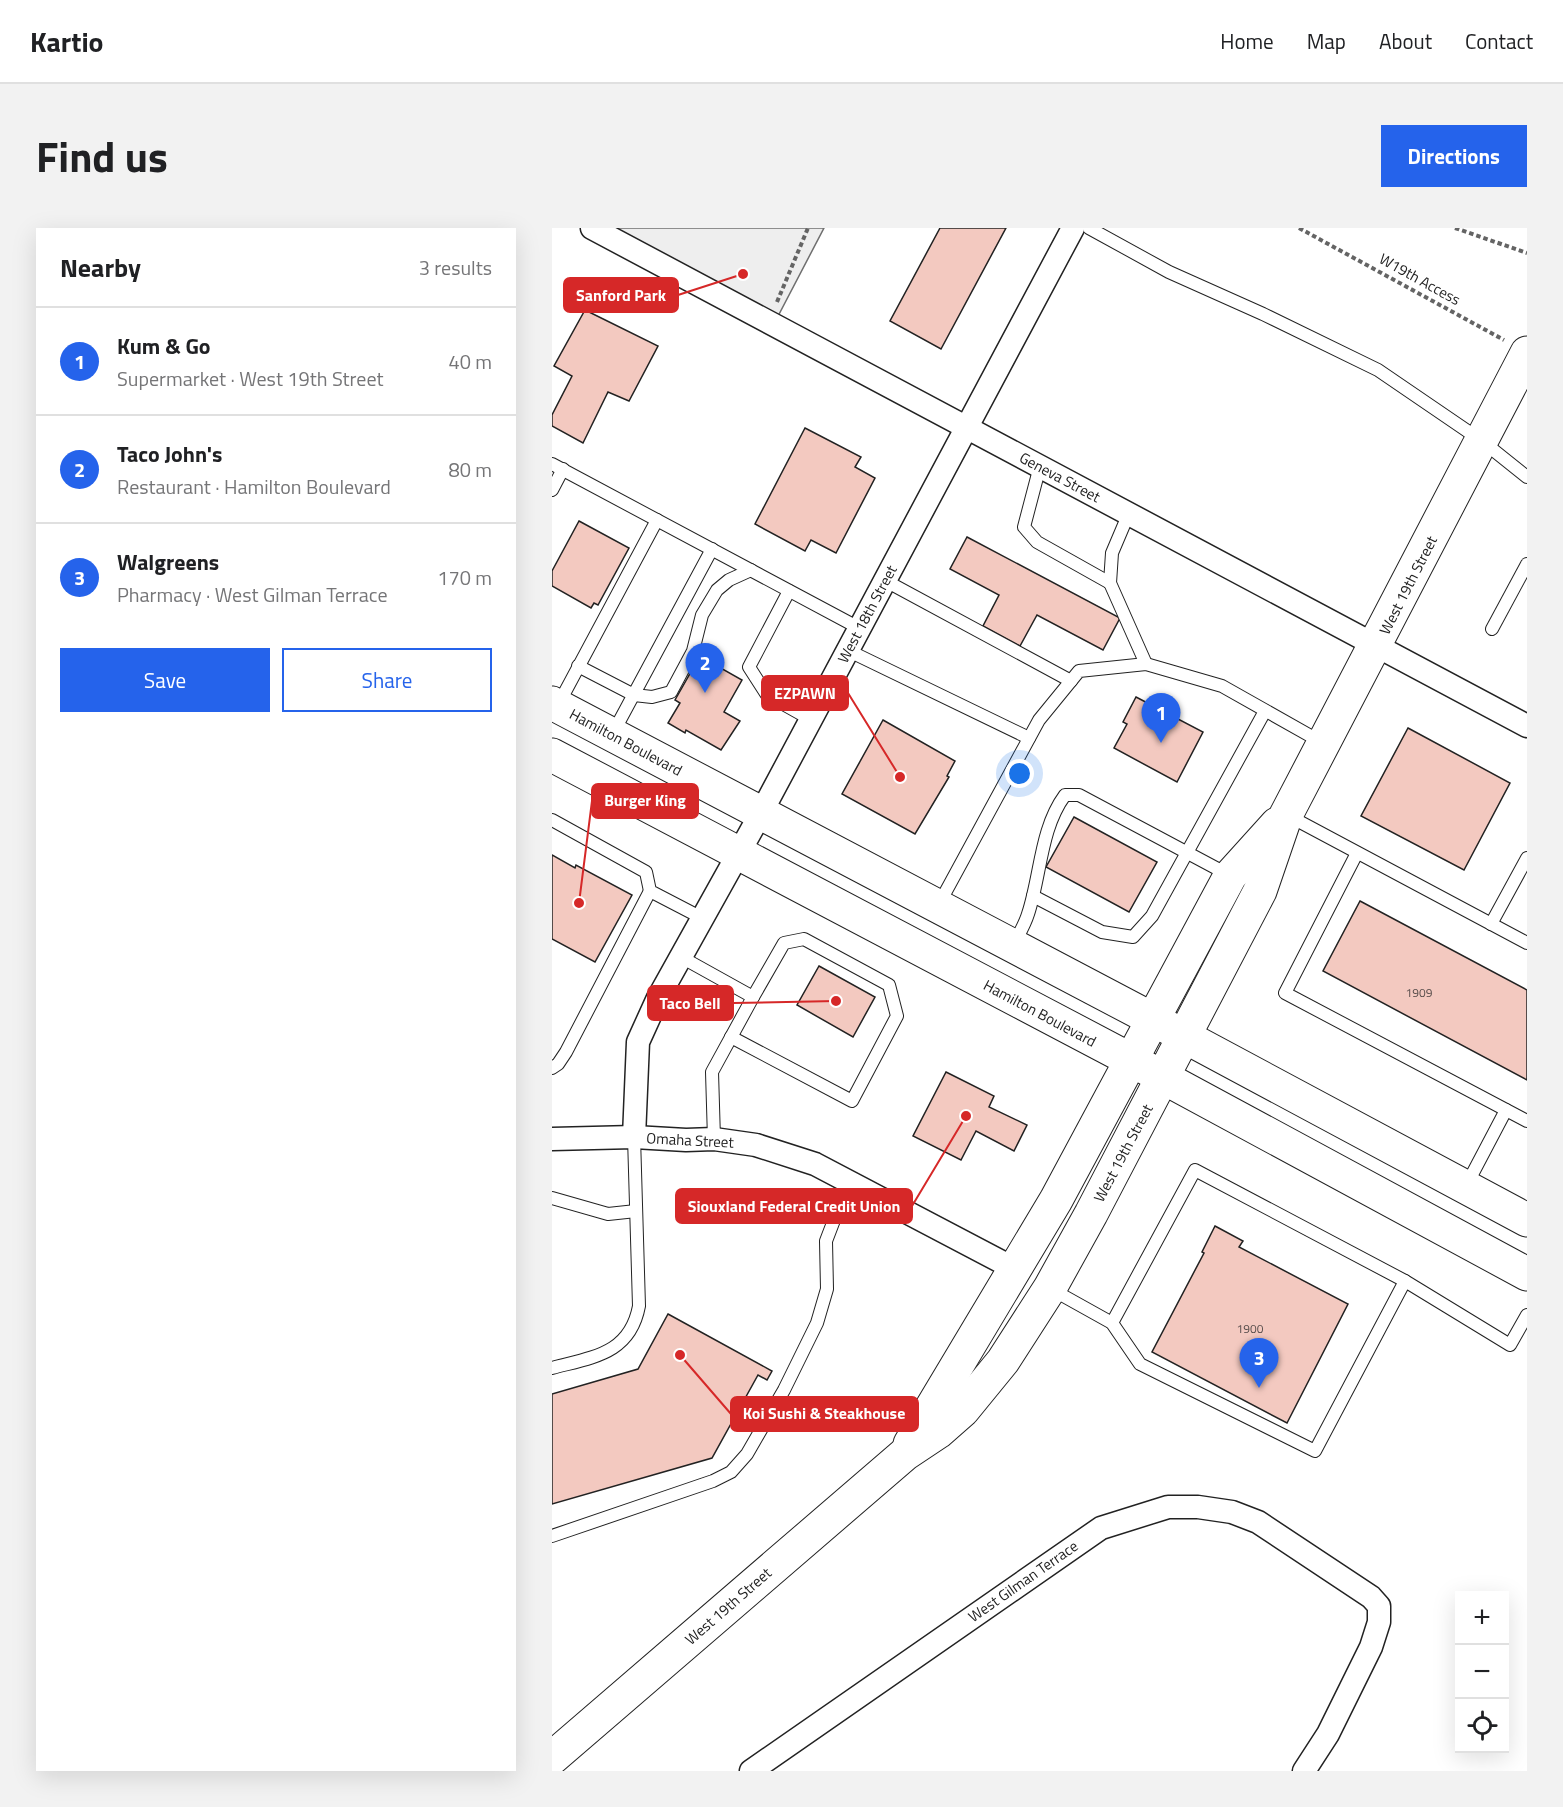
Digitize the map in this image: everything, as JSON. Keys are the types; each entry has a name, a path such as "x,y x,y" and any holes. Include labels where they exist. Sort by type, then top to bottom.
{"main road":[{"name":"West 19th Street","path":"552,1758 905,1454 938,1432 963,1410 1004,1361 1050,1288 1185,1037 1260,891 1286,815 1377,645 1527,353"},
{"name":"Hamilton Boulevard","path":"554,704 1152,1019 1527,1220"},
{"name":"Hamilton Boulevard","path":"552,755 736,854 1131,1060 1527,1274"},
{"name":"West 19th Street","path":"905,1454 1056,1200 1230,876 1286,815"},
{"path":"1050,1288 1042,1255 1065,1206 1084,1148"},
{"path":"963,1410 982,1357 1006,1318 1019,1288 1015,1269"}],"street":[{"name":"Geneva Street","path":"592,228 1527,726"},
{"name":"West 18th Street","path":"634,1137 638,1042 736,854 761,813 1073,228"},
{"name":"Omaha Street","path":"552,1138 714,1139 756,1145 815,1164 1015,1269"},
{"name":"West Gilman Terrace","path":"751,1771 1101,1528 1168,1507 1198,1507 1232,1512 1258,1522 1371,1597 1378,1606 1379,1622 1371,1647 1328,1734 1304,1771"}],"lane":[{"path":"1089,228 1169,272 1263,314 1377,370 1482,441 1527,477"},
{"path":"1040,466 1024,527 1036,542 1110,583"},
{"path":"552,490 557,467 859,628"},
{"path":"1129,513 1112,553 1110,583 1146,664"},
{"path":"554,704 578,666 657,520"},
{"path":"612,735 712,549"},
{"path":"1492,629 1527,564"},
{"path":"578,666 634,695 652,697 671,692 693,651 702,615 717,590 729,580 751,570"},
{"path":"884,580 1071,681"},
{"path":"789,591 749,667 767,695 810,718"},
{"path":"847,650 1029,738"},
{"path":"938,907 1039,720 1079,671 1146,664 1222,686 1324,744"},
{"path":"1033,896 1102,932 1133,937 1152,916 1265,711"},
{"path":"1013,946 1028,915 1047,831 1065,795 1079,795 1230,876"},
{"path":"1286,815 1527,943"},
{"path":"552,820 646,872 650,891 566,1052 558,1064 552,1068"},
{"path":"1357,853 1285,993 1527,1121"},
{"path":"1491,924 1527,858"},
{"path":"650,891 702,918"},
{"path":"714,1139 712,1072 731,1037 753,997 784,943 804,939 889,985 897,1016 852,1101 731,1037"},
{"path":"681,957 753,997"},
{"path":"1465,1187 1506,1110"},
{"path":"552,1368 600,1354 619,1345 636,1321 639,1306 634,1137"},
{"path":"1112,1323 1196,1170 1405,1281 1510,1345 1527,1315"},
{"path":"552,1536 712,1481 731,1472 747,1454 784,1390 817,1323 827,1289 826,1241 849,1181"},
{"path":"552,1198 608,1214 636,1211"},
{"path":"1050,1288 1112,1323 1140,1364 1315,1451 1405,1281"}],"path":[{"path":"769,322 807,228"},
{"name":"W19th Access","path":"1299,228 1527,353"},
{"path":"1455,228 1527,253"}],"shaded area":[{"path":"597,228 824,228 776,320"}],"building":[{"path":"940,228 1006,228 941,349 890,321"},
{"path":"585,310 658,346 629,401 608,392 583,443 552,426 552,415 572,376 554,366"},
{"path":"805,428 861,457 855,467 875,478 836,553 811,540 805,551 755,524"},
{"path":"579,521 629,548 598,605 594,603 591,608 552,586 552,571"},
{"path":"967,537 1120,618 1103,650 1037,615 1020,646 983,626 999,595 950,569"},
{"path":"713,651 722,656 717,666 742,680 724,712 740,721 721,750 686,730 685,733 668,723 680,703 675,700 700,656 708,660"},
{"path":"1136,697 1203,732 1177,782 1114,748 1127,724 1123,722"},
{"path":"883,720 955,761 947,776 949,777 915,834 842,794"},
{"path":"1408,728 1510,783 1464,870 1361,816"},
{"path":"1074,817 1157,862 1129,912 1046,867"},
{"path":"552,855 632,895 595,962 552,939"},
{"path":"1360,901 1527,990 1527,1080 1323,971"},
{"path":"819,966 875,997 853,1037 797,1005"},
{"path":"946,1072 994,1096 989,1107 1027,1125 1014,1151 976,1131 961,1160 913,1136"},
{"path":"1215,1226 1243,1241 1239,1247 1348,1304 1287,1423 1152,1352 1204,1253 1202,1252"},
{"path":"668,1314 772,1371 767,1380 758,1375 712,1458 552,1504 552,1394 638,1369"}],"place":[{"name":"Sanford Park","path":"743,274"},
{"name":"Taco John's","path":"705,693"},
{"name":"Kum & Go","path":"1161,743"},
{"name":"EZPAWN","path":"900,777"},
{"name":"Burger King","path":"579,903"},
{"name":"Taco Bell","path":"836,1001"},
{"name":"Siouxland Federal Credit Union","path":"966,1116"},
{"name":"Koi Sushi & Steakhouse","path":"680,1355"},
{"name":"Walgreens","path":"1259,1388"}]}
